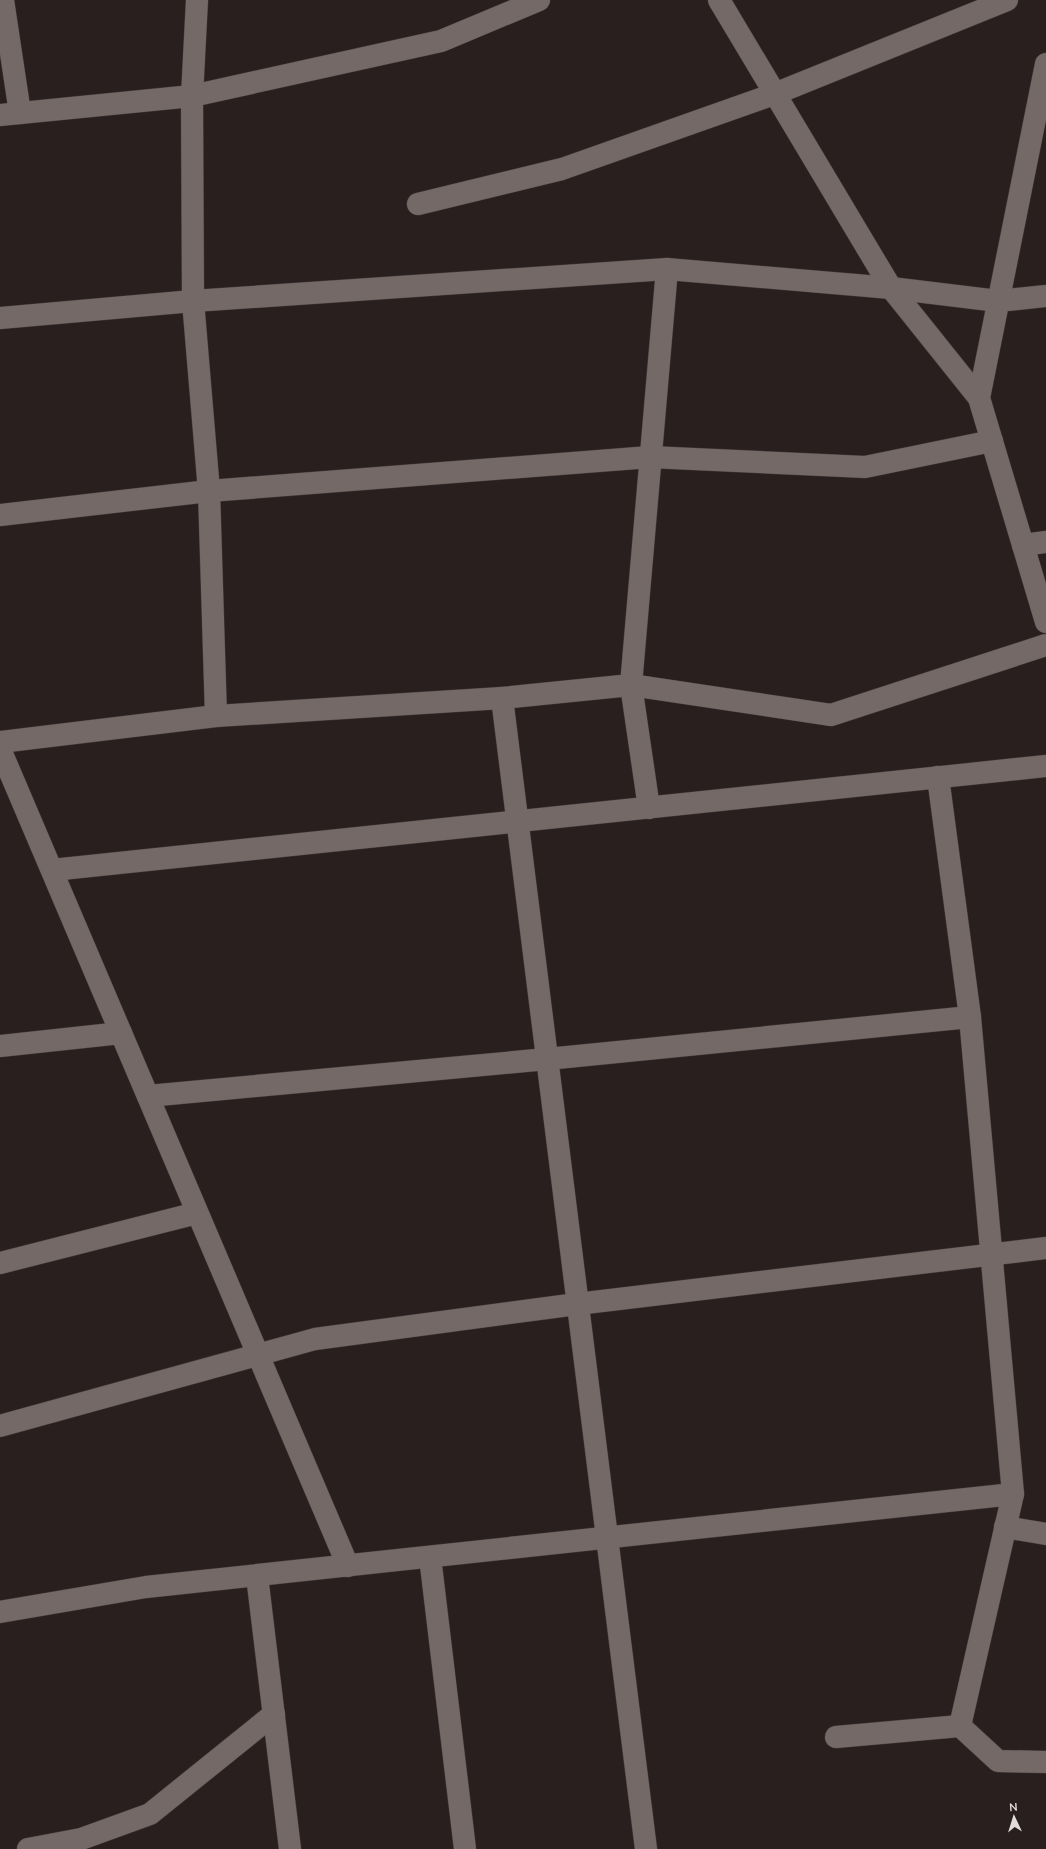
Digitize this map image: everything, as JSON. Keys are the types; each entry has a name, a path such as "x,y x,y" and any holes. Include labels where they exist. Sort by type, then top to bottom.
{"street":[{"path":"3,0 10,114 192,96 441,42 539,0"},
{"path":"197,0 192,96 193,301 208,491 216,716"},
{"path":"720,0 777,93 891,288 979,398 1046,622"},
{"path":"418,204 562,169 777,93 1007,0"},
{"path":"979,398 1046,64"},
{"path":"0,318 193,301 667,269 891,288 998,301 1046,296"},
{"path":"648,808 631,686 667,269"},
{"path":"0,515 208,491 650,457 865,467 992,441"},
{"path":"1023,545 1046,542"},
{"path":"0,742 216,716 502,698 631,686 831,715 1046,645"},
{"path":"502,698 646,1849"},
{"path":"0,749 348,1566"},
{"path":"52,870 1046,766"},
{"path":"938,777 970,1017 1012,1494 960,1726"},
{"path":"148,1096 547,1059 970,1017"},
{"path":"0,1046 121,1033"},
{"path":"0,1263 197,1213"},
{"path":"0,1426 315,1339 577,1304 1046,1248"},
{"path":"0,1612 146,1588 1012,1494"},
{"path":"1005,1527 1046,1534"},
{"path":"430,1557 465,1849"},
{"path":"257,1576 290,1849"},
{"path":"28,1849 81,1839 150,1814 274,1714"},
{"path":"836,1736 960,1726 998,1761 1046,1762"}]}
